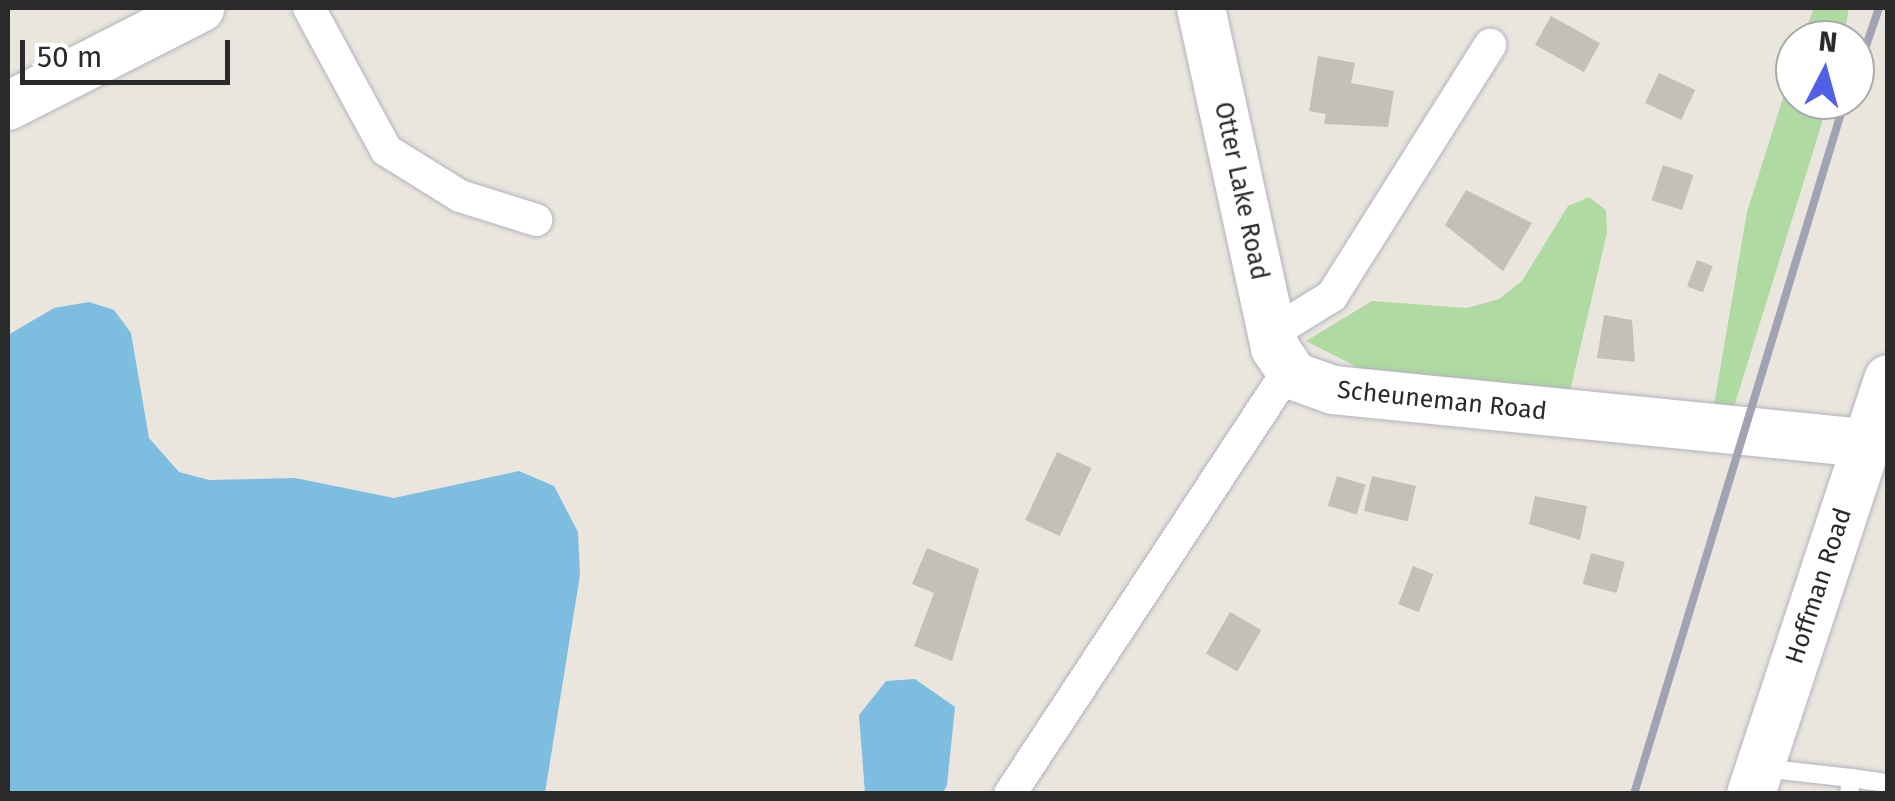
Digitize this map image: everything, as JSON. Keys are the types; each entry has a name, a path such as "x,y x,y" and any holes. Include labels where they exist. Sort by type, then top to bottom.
{"street":[{"path":"8,106 200,8"},
{"path":"309,8 386,150 460,196 536,220"},
{"name":"Otter Lake Road","path":"1201,8 1280,352"},
{"path":"1010,794 1280,352 1332,296 1490,45"},
{"name":"Scheuneman Road","path":"1280,352 1333,390 1863,468"},
{"name":"Hoffman Road","path":"1756,780 1863,468 1888,379"}],"lane":[{"path":"1756,780 1850,786 1888,782"}],"green space":[{"path":"1814,8 1849,8 1847,20 1810,20"},
{"path":"1776,120 1823,120 1734,407 1714,405 1747,212"},
{"path":"1589,197 1606,210 1607,233 1570,391 1363,370 1306,341 1372,301 1467,308 1499,299 1522,281 1568,206"}],"water":[{"path":"89,302 114,310 131,333 149,438 179,472 209,480 295,478 394,498 519,471 554,486 578,532 580,575 545,793 8,793 8,335 54,308"},
{"path":"915,679 955,707 947,785 943,793 865,793 859,715 886,681"}],"building":[{"path":"1551,16 1600,43 1584,72 1535,45"},
{"path":"1318,56 1355,63 1351,83 1394,91 1388,127 1324,124 1326,114 1309,111"},
{"path":"1659,73 1695,90 1681,120 1645,103"},
{"path":"1663,165 1693,175 1682,210 1652,200"},
{"path":"1466,190 1532,223 1503,271 1445,225"},
{"path":"1697,260 1713,266 1703,292 1687,286"},
{"path":"1604,315 1632,320 1635,362 1597,358"},
{"path":"1057,452 1091,468 1060,536 1025,520"},
{"path":"1337,476 1366,485 1357,514 1328,506"},
{"path":"1372,476 1416,486 1408,521 1364,511"},
{"path":"1535,496 1587,506 1580,540 1529,524"},
{"path":"927,548 979,569 952,661 914,646 934,593 912,584"},
{"path":"1591,553 1625,562 1617,593 1583,584"},
{"path":"1413,566 1434,574 1419,612 1398,604"},
{"path":"1230,612 1261,630 1237,672 1206,654"}],"railway":[{"path":"1875,20 1879,8"},
{"path":"1634,794 1839,120"}]}
